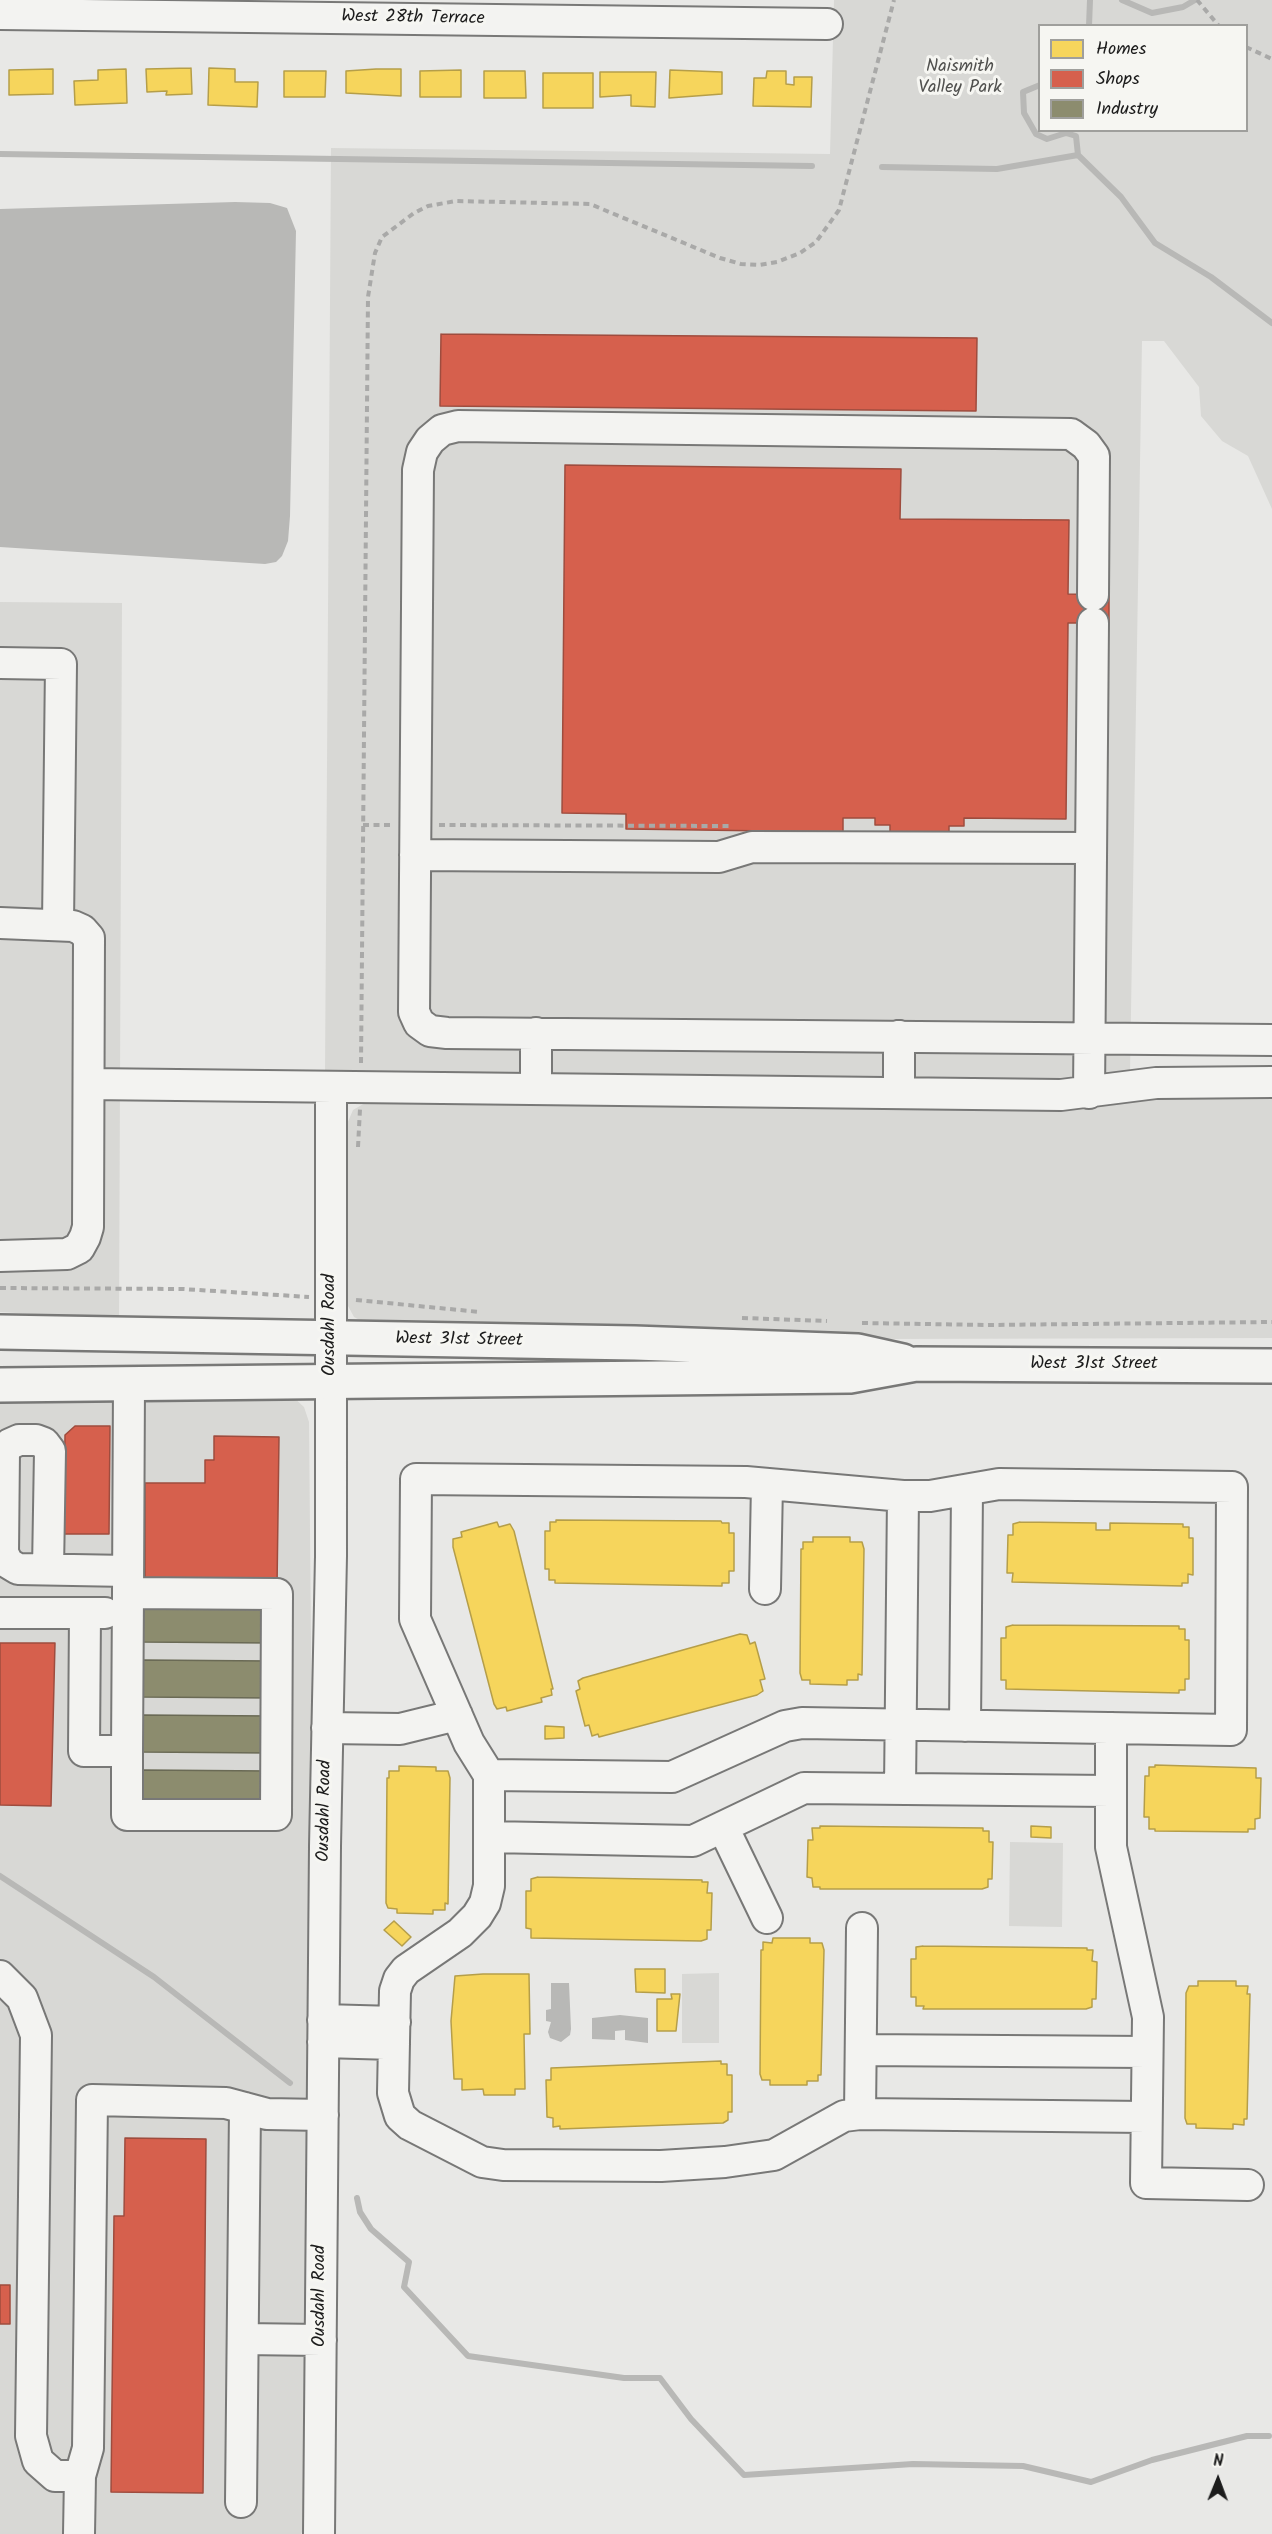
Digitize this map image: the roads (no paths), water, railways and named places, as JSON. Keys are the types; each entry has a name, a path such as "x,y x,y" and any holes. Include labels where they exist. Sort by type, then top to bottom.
{"main road":[{"name":"West 31st Street","path":"0,1332 635,1343 858,1351 916,1364"},
{"path":"0,1350 71,1334"},
{"name":"West 31st Street","path":"0,1386 850,1376 916,1364 1272,1366"}],"street":[{"name":"West 28th Terrace","path":"0,14 826,24"},
{"path":"1089,1093 1089,1037 1094,456 1086,445 1071,434 470,426 442,430 430,440 422,452 418,470 414,1012 419,1023 429,1031 1089,1037 1272,1040"},
{"path":"0,663 62,664 58,924"},
{"path":"415,855 719,857 752,847 1091,849"},
{"path":"0,923 73,926 82,930 89,938 88,1227 79,1248 67,1254 0,1256"},
{"path":"536,1033 536,1089"},
{"path":"898,1093 899,1036"},
{"path":"88,1084 1089,1093 1173,1082 1272,1082"},
{"name":"Ousdahl Road","path":"319,2534 327,1728 332,1556 331,1087"},
{"path":"48,1569 128,1592 277,1594 276,1815 127,1815 127,1751 128,1592 129,1383"},
{"path":"489,1775 672,1777 785,1726 802,1723 1231,1730 1232,1486 999,1484 967,1490 903,1496 767,1484 416,1479 415,1619 469,1743 489,1775 489,1886 485,1903 477,1916 460,1933 406,1970 399,1979 395,1991 393,2093 400,2116 427,2136 482,2162 503,2165 661,2166 774,2156 844,2116 860,2114 1146,2117"},
{"path":"765,1589 767,1484"},
{"path":"965,1726 967,1490"},
{"path":"900,1789 903,1496"},
{"path":"0,1613 85,1613 128,1592"},
{"path":"85,1613 84,1751 127,1751"},
{"path":"327,1728 400,1729 457,1715"},
{"path":"1111,1728 1111,1847 1148,2018 1146,2183 1248,2185"},
{"path":"489,1837 693,1841 804,1788 1110,1791"},
{"path":"723,1827 767,1918"},
{"path":"860,2114 862,1928"},
{"path":"0,1976 22,1998 36,2036 31,2436 38,2461 55,2475 80,2476"},
{"path":"323,2031 395,2033"},
{"path":"861,2049 1147,2052"},
{"path":"79,2534 80,2476 88,2448 92,2100 226,2103 267,2114 322,2115"},
{"path":"241,2502 245,2108"},
{"path":"243,2339 321,2340"}],"waterway":[{"path":"1089,24 1090,0"},
{"path":"1122,0 1152,13 1183,7 1195,0"},
{"path":"1038,86 1023,92 1024,113 1036,134 1047,139 1066,133 1076,136 1078,155 1121,197 1155,243 1211,277 1272,323"},
{"path":"0,154 812,166"},
{"path":"882,167 997,169 1078,155"},
{"path":"0,1876 154,1977 290,2083"},
{"path":"357,2198 360,2212 371,2229 409,2262 404,2287 468,2356 624,2378 660,2378 691,2419 744,2475 913,2464 1023,2466 1091,2482 1152,2460 1247,2436 1269,2436"}],"park label":[{"name":"Naismith Valley Park","path":"960,78"}]}
